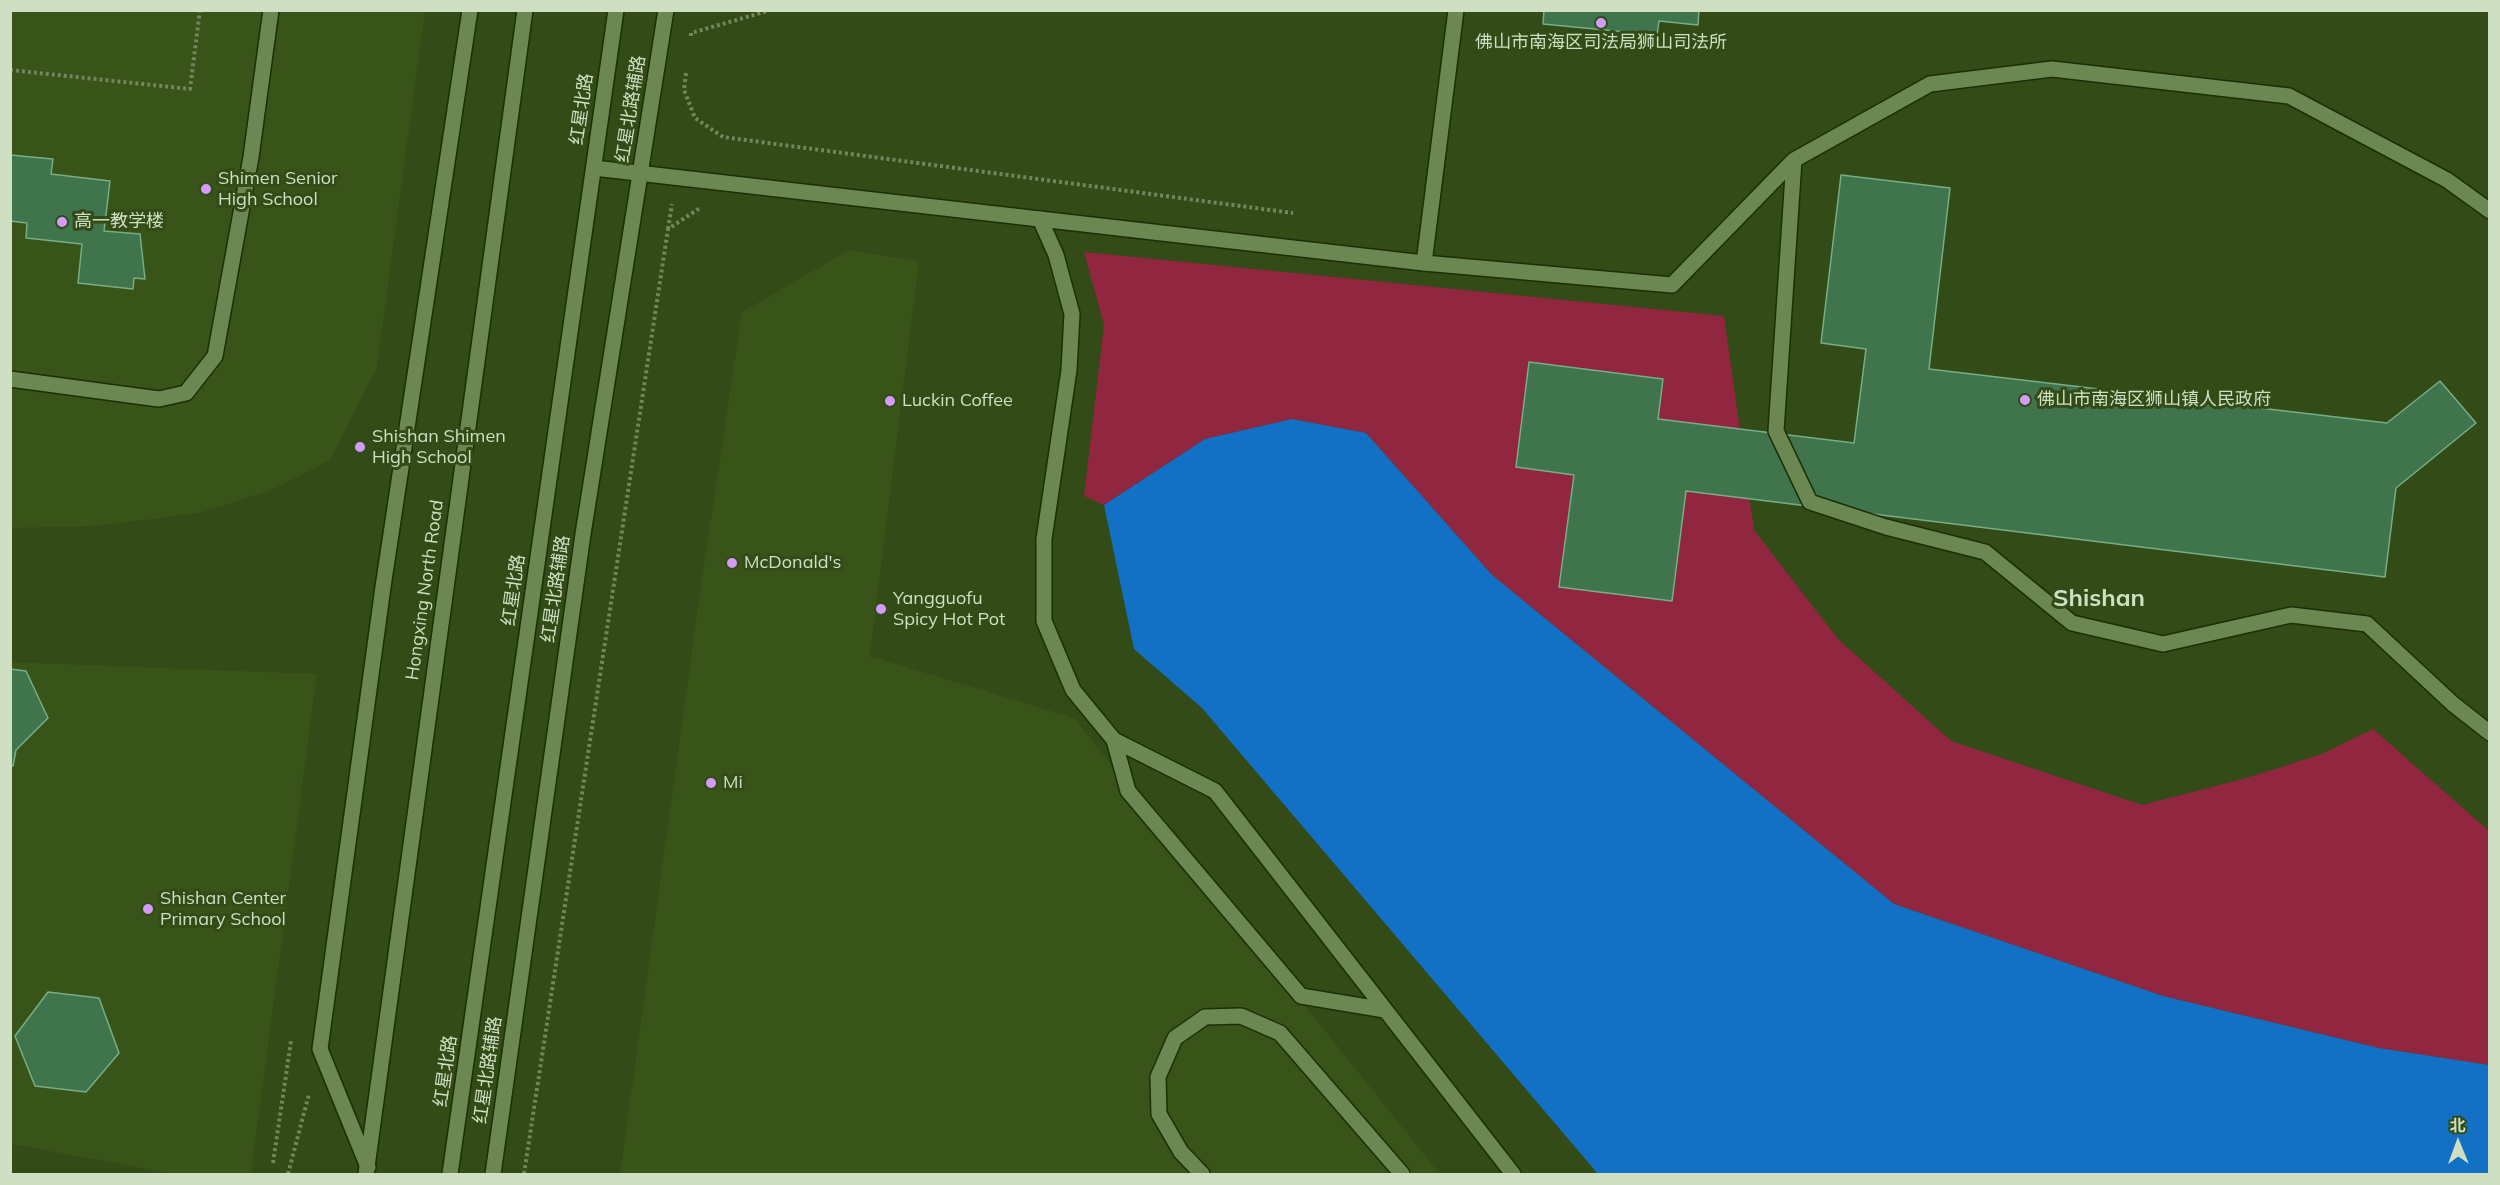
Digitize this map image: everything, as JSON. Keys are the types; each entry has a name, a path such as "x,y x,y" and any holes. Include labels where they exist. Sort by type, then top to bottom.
{"main road":[{"path":"10,379 159,399 186,393 214,356 251,157 271,10"},
{"path":"367,1171 320,1049 385,576 470,10"},
{"name":"Hongxing North Road","path":"367,1171 525,10"},
{"name":"红星北路","path":"450,1174 616,10"},
{"name":"红星北路辅路","path":"493,1174 583,534 666,10"},
{"path":"1424,263 1456,10"},
{"path":"594,168 1424,263 1672,285 1794,160 1930,84 2052,69 2289,96 2447,180 2490,211"},
{"path":"1794,160 1776,431 1810,502 1886,527 1985,552 2073,623 2163,644 2291,615 2367,624 2453,704 2490,733"},
{"path":"1040,219 1056,255 1072,314 1069,370 1044,539 1044,621 1073,690 1114,740 1215,791 1513,1174"},
{"path":"1114,740 1128,791 1301,996 1385,1010"},
{"path":"1202,1174 1180,1152 1159,1114 1158,1077 1175,1038 1205,1017 1241,1016 1280,1033 1397,1173"}],"path":[{"path":"10,70 190,89 200,10"},
{"path":"690,44 691,33 771,10"},
{"path":"687,67 684,90 695,118 723,137 1293,213"},
{"path":"524,1174 672,201"},
{"path":"668,229 703,206"},
{"path":"288,1174 320,1049"}],"shaded area":[{"name":"Shimen Senior High School","path":"10,11 425,11 377,367 330,460 270,491 199,513 97,526 11,528"},
{"path":"849,250 919,261 870,656 1074,718 1440,1174 620,1174 701,585 742,312"},
{"path":"1084,252 1724,316 1754,530 1838,639 1951,741 2142,805 2243,779 2322,754 2373,729 2489,831 2489,1065 2379,1048 2163,996 1894,904 1492,575 1366,433 1292,419 1205,439 1104,505 1084,496 1104,325"},
{"name":"Shishan Center Primary School","path":"11,662 317,674 251,1174 174,1174 11,1144"}],"water":[{"path":"1292,419 1366,433 1492,575 1894,904 2163,996 2379,1048 2489,1065 2489,1174 1598,1174 1202,708 1134,649 1104,505 1205,439"}],"building":[{"name":"佛山市南海区司法局狮山司法所","path":"1544,10 1699,10 1698,25 1659,21 1657,35 1543,24"},
{"name":"高一教学楼","path":"10,155 53,159 51,174 110,181 104,231 140,234 145,279 134,278 133,289 78,283 82,244 26,238 27,223 10,221"},
{"name":"佛山市南海区狮山镇人民政府","path":"1841,175 1950,188 1929,369 2387,423 2440,381 2476,423 2396,488 2385,577 1686,491 1672,601 1559,587 1574,475 1516,467 1529,362 1663,379 1658,419 1854,443 1866,349 1821,343"},
{"path":"10,669 26,671 48,718 16,750 13,766 10,765"},
{"path":"48,992 99,998 119,1053 86,1092 35,1086 15,1036"}],"place":[{"name":"佛山市南海区司法局狮山司法所","path":"1601,23"},
{"name":"Shimen Senior High School","path":"206,189"},
{"name":"高一教学楼","path":"62,222"},
{"name":"佛山市南海区狮山镇人民政府","path":"2025,400"},
{"name":"Luckin Coffee","path":"890,401"},
{"name":"Shishan Shimen High School","path":"360,447"},
{"name":"McDonald's","path":"732,563"},
{"name":"Yangguofu Spicy Hot Pot","path":"881,609"},
{"name":"Mi","path":"711,783"},
{"name":"Shishan Center Primary School","path":"148,909"}],"district":[{"name":"Shishan","path":"2099,599"}]}
